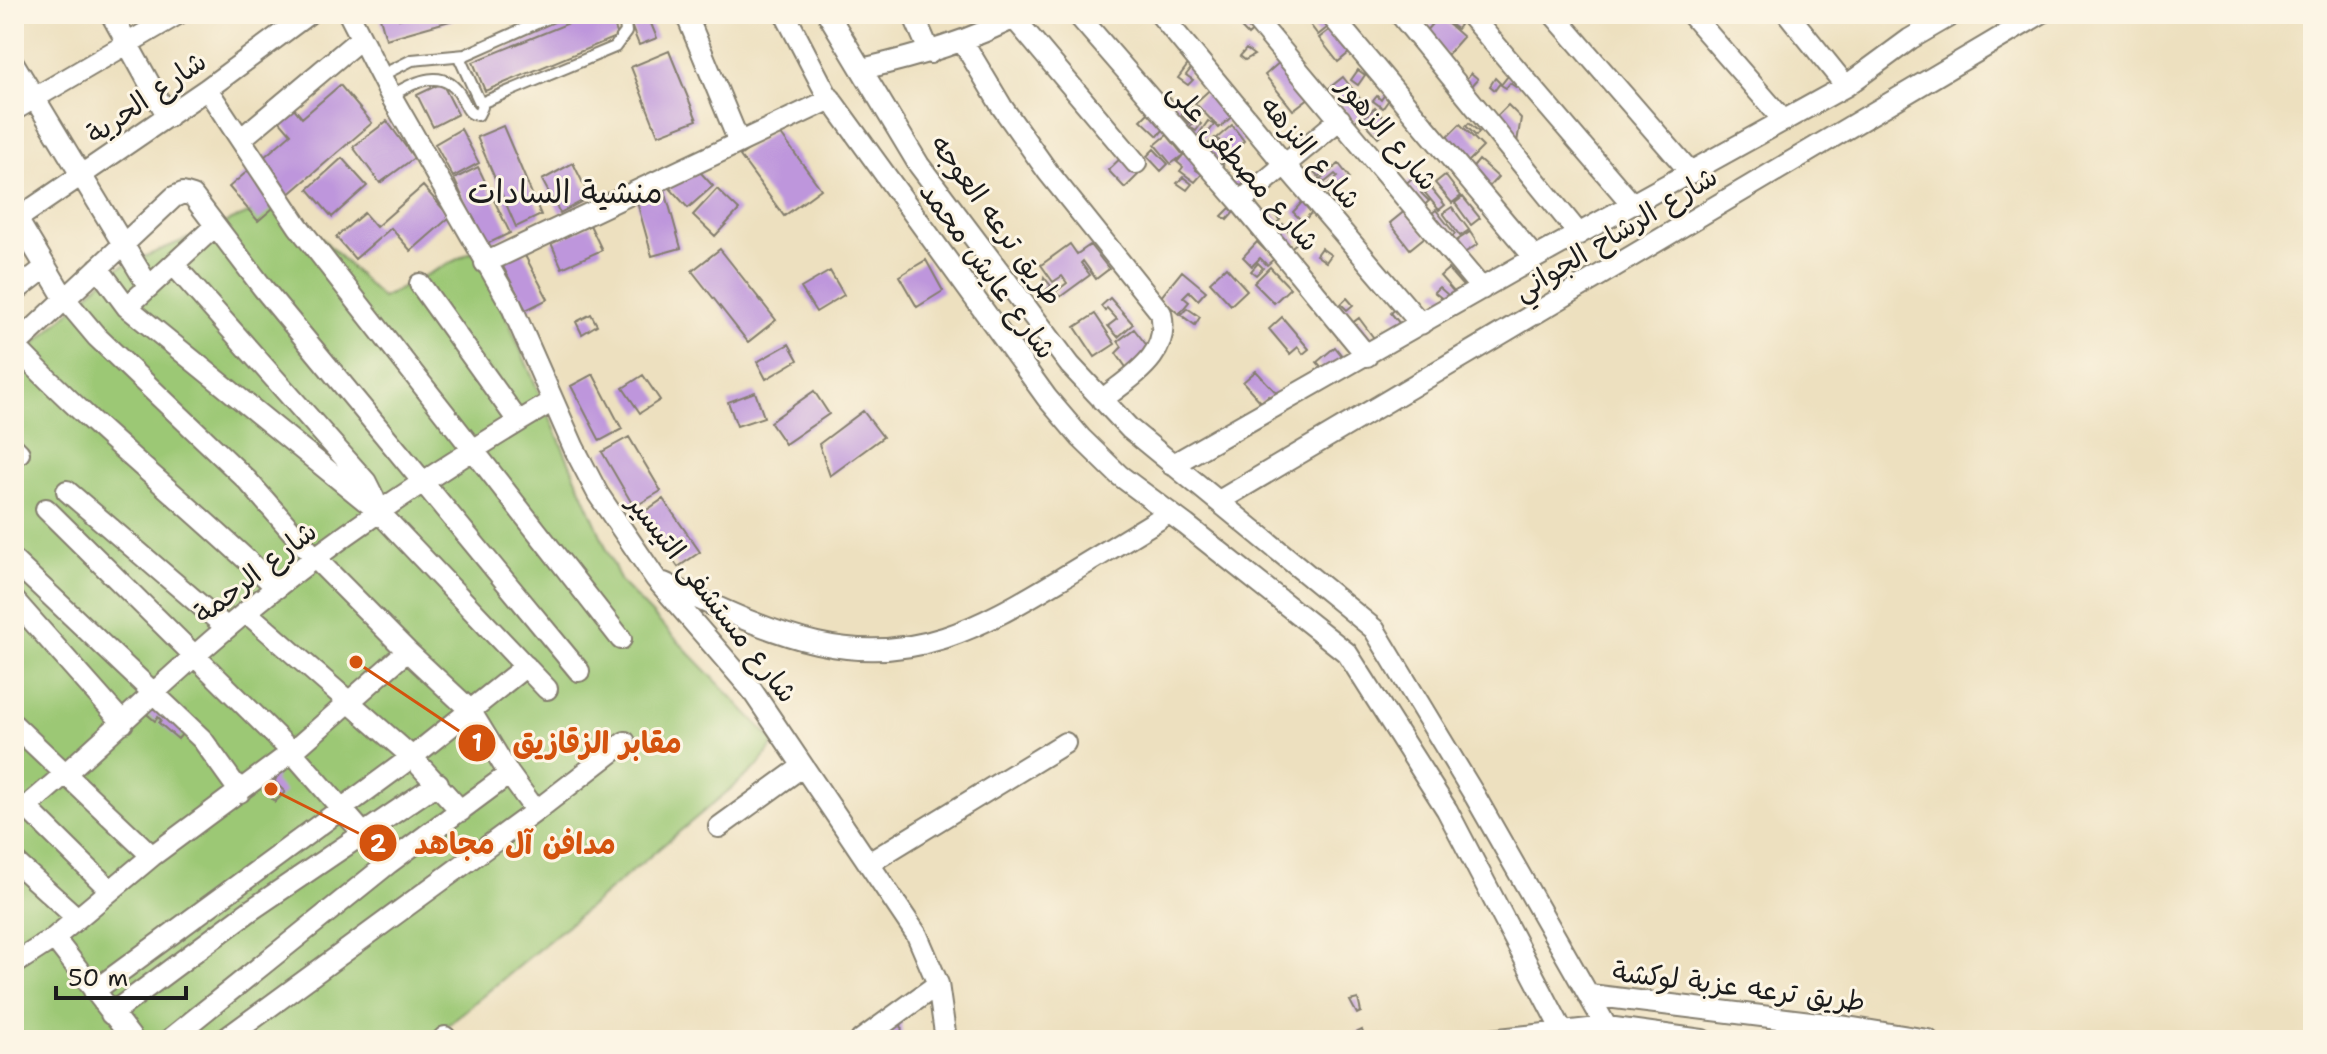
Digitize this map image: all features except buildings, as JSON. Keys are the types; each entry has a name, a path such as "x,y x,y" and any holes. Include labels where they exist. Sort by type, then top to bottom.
{"street":[{"path":"111,14 168,117"},
{"path":"14,110 178,14"},
{"name":"شارع الحرية","path":"15,218 168,117 308,14"},
{"name":"شارع مستشفى التيسير","path":"349,14 391,96 511,305 598,494 656,579 751,689 917,935 938,984 946,1040"},
{"path":"686,14 739,142"},
{"name":"شارع عايش محمد","path":"785,14 831,99 1047,398 1081,438 1119,475 1347,653 1447,810 1565,1036"},
{"name":"طريق ترعه العوجه","path":"828,14 919,165 1043,331 1102,400 1172,465 1374,629 1475,796 1611,1034"},
{"path":"913,14 930,53"},
{"name":"شارع مصطفى على","path":"1077,14 1240,202 1367,356"},
{"name":"شارع النزهه","path":"1160,14 1421,324"},
{"name":"شارع الزهور","path":"1251,14 1482,289"},
{"path":"1330,14 1535,258"},
{"path":"1400,14 1579,234"},
{"path":"1469,14 1632,204"},
{"path":"1553,14 1691,173"},
{"path":"1691,14 1784,121"},
{"path":"1788,14 1846,86"},
{"name":"شارع الرشاح الجواني","path":"1172,465 1535,258 1846,86 1910,39 1953,14"},
{"name":"شارع الرشاح الجواني","path":"1219,501 2040,14"},
{"path":"862,69 963,42 1007,18 1136,163"},
{"path":"242,138 360,39"},
{"path":"963,42 1002,107 1048,172 1161,313 1164,326 1156,353 1102,400"},
{"path":"14,64 149,287"},
{"path":"207,89 298,226 621,639"},
{"path":"485,263 831,99"},
{"path":"1240,202 1340,119"},
{"path":"277,588 98,427 14,346 174,197 183,193 196,199 579,671"},
{"path":"15,218 65,299 97,337 247,480 316,559 470,710 536,811"},
{"path":"127,307 215,226"},
{"path":"174,265 366,482 375,508"},
{"path":"14,292 46,267"},
{"path":"98,268 127,307 375,508 547,689"},
{"path":"420,284 518,421"},
{"name":"شارع الرحمة","path":"20,812 123,723 195,655 375,508 553,401"},
{"path":"67,491 227,628"},
{"path":"46,509 292,752 389,863"},
{"path":"656,579 750,621 818,643 861,649 905,647 947,639 987,623 1178,519"},
{"path":"14,561 202,739 240,792"},
{"path":"14,600 123,723"},
{"path":"246,612 412,757 461,811"},
{"path":"17,958 54,938 152,856 292,752 407,651"},
{"path":"94,991 412,757 526,666"},
{"path":"14,725 152,856"},
{"path":"224,1040 625,742"},
{"path":"869,863 1065,743"},
{"path":"719,827 803,766"},
{"path":"169,1040 389,863 509,774"},
{"path":"111,1014 251,910 438,783"},
{"path":"20,812 110,890"},
{"path":"14,861 77,918"},
{"path":"54,938 133,1040"},
{"path":"861,1040 938,984"},
{"name":"طريق ترعه عزبة لوكشة","path":"1590,995 1835,1025 1928,1040"},
{"name":"طريق ترعه عزبة لوكشة","path":"1490,1040 1611,1034 1702,1040"}],"lane":[{"path":"380,76 412,60 459,57 557,14"},
{"path":"481,103 615,47 626,32 624,14"},
{"path":"391,96 405,87 433,78 452,85 471,114 481,113 481,103 459,57"}],"green space":[{"path":"282,199 382,298 477,249 621,582 775,742 758,766 430,1040 14,1040 14,364 115,269"}],"place":[{"name":"مقابر الزقازيق","path":"356,662"},
{"name":"مدافن آل مجاهد","path":"271,789"}],"district":[{"name":"منشية السادات","path":"565,191"}]}
